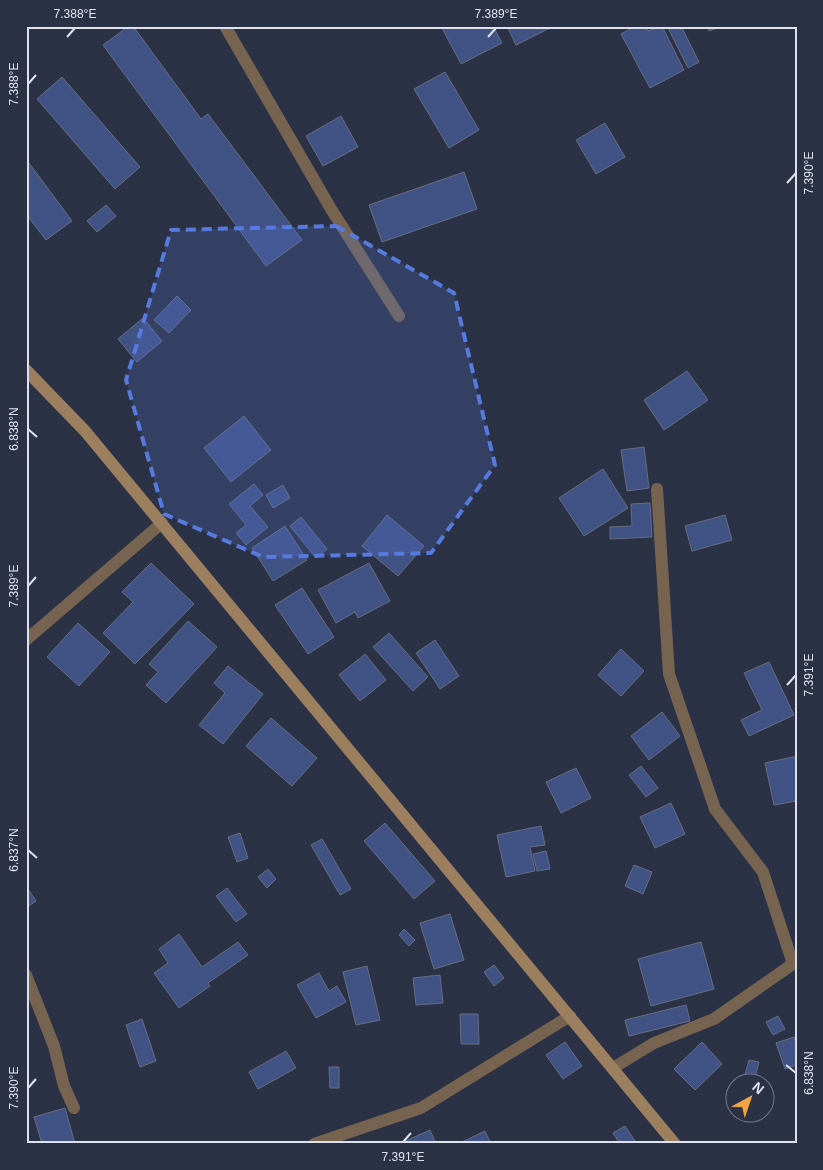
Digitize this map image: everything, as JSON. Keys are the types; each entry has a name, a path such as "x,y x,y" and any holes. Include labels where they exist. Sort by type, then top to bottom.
{"street":[{"path":"225,26 331,209 399,316"},
{"path":"26,370 85,430 675,1144"},
{"path":"613,1068 654,1043 714,1019 795,962 763,872 715,809 669,674 658,489"},
{"path":"26,640 162,523"},
{"path":"26,975 54,1046 64,1086 74,1108"},
{"path":"314,1144 421,1108 570,1016"}],"highlighted area":[{"path":"336,226 454,293 495,465 431,553 263,557 164,514 126,380 171,230"}],"building":[{"path":"129,26 133,26 201,119 208,114 302,240 266,266 103,45"},
{"path":"441,26 493,26 502,43 461,64"},
{"path":"507,26 549,26 550,28 516,45"},
{"path":"636,26 645,26 648,31 662,26 684,70 650,88 621,34"},
{"path":"667,26 681,26 699,62 688,68"},
{"path":"707,26 723,26 709,31"},
{"path":"445,72 479,130 449,148 414,89"},
{"path":"62,77 140,167 115,189 37,99"},
{"path":"341,116 358,147 323,166 306,136"},
{"path":"605,123 625,157 596,174 576,140"},
{"path":"26,159 72,221 46,240 26,214"},
{"path":"464,172 477,209 382,242 369,205"},
{"path":"106,205 116,216 97,232 87,221"},
{"path":"177,296 191,310 169,333 154,320"},
{"path":"143,318 162,341 137,362 118,339"},
{"path":"687,371 708,400 664,430 644,400"},
{"path":"244,416 271,450 231,482 204,448"},
{"path":"644,447 649,488 627,491 621,450"},
{"path":"603,469 628,508 584,536 559,498"},
{"path":"254,484 263,495 250,506 268,527 246,545 236,533 246,525 229,504"},
{"path":"283,485 290,498 273,508 266,495"},
{"path":"650,503 652,537 610,539 610,527 632,526 631,504"},
{"path":"387,515 424,546 398,576 362,546"},
{"path":"725,515 732,540 692,551 685,526"},
{"path":"301,517 327,549 316,558 290,526"},
{"path":"285,526 307,560 273,581 252,548"},
{"path":"151,563 194,604 135,664 103,633 133,602 122,592"},
{"path":"369,563 390,601 358,618 355,612 336,623 318,590"},
{"path":"302,588 334,637 308,654 275,605"},
{"path":"188,621 217,647 166,703 146,685 158,672 149,664"},
{"path":"78,623 110,652 79,686 47,657"},
{"path":"389,633 428,677 413,691 373,647"},
{"path":"435,640 459,676 440,689 416,653"},
{"path":"621,649 644,671 621,696 598,675"},
{"path":"365,654 386,680 360,701 339,675"},
{"path":"769,662 794,715 749,736 741,720 762,710 744,673"},
{"path":"228,666 263,694 223,744 199,725 225,693 214,683"},
{"path":"662,712 680,736 649,760 631,736"},
{"path":"271,718 317,758 292,786 246,746"},
{"path":"797,756 797,801 774,805 765,763"},
{"path":"641,766 658,788 646,797 629,775"},
{"path":"576,768 591,798 561,813 546,782"},
{"path":"671,803 685,834 655,848 640,817"},
{"path":"385,823 435,881 414,899 364,841"},
{"path":"541,826 545,845 530,847 535,871 506,877 497,835"},
{"path":"240,833 248,858 237,862 228,837"},
{"path":"322,839 351,889 340,895 311,845"},
{"path":"546,851 550,869 537,871 533,854"},
{"path":"634,865 652,872 643,894 625,886"},
{"path":"268,869 276,879 267,888 258,877"},
{"path":"26,886 36,901 26,908"},
{"path":"227,888 247,914 236,922 216,896"},
{"path":"450,914 464,960 434,969 420,923"},
{"path":"404,929 415,940 409,946 399,935"},
{"path":"179,934 202,967 238,942 248,955 208,983 210,986 179,1008 154,973 168,963 159,949"},
{"path":"701,942 714,989 651,1006 638,959"},
{"path":"494,965 504,978 494,986 484,972"},
{"path":"367,966 380,1020 356,1025 343,972"},
{"path":"319,973 329,991 337,986 346,1002 316,1018 297,985"},
{"path":"440,975 443,1003 416,1005 413,978"},
{"path":"686,1005 690,1021 629,1036 625,1020"},
{"path":"460,1014 478,1014 479,1044 461,1044"},
{"path":"778,1016 785,1029 773,1035 766,1022"},
{"path":"142,1019 156,1061 140,1067 126,1025"},
{"path":"794,1037 797,1044 797,1065 785,1069 776,1043"},
{"path":"565,1042 582,1066 563,1079 546,1055"},
{"path":"702,1042 722,1064 695,1090 674,1069"},
{"path":"286,1051 296,1068 258,1089 249,1072"},
{"path":"749,1060 759,1062 756,1072 746,1072"},
{"path":"329,1067 339,1067 339,1088 330,1088"},
{"path":"65,1108 75,1144 42,1144 34,1117"},
{"path":"625,1126 637,1144 620,1144 613,1133"},
{"path":"430,1130 436,1144 399,1144"},
{"path":"485,1131 491,1144 460,1144 460,1143"}]}
